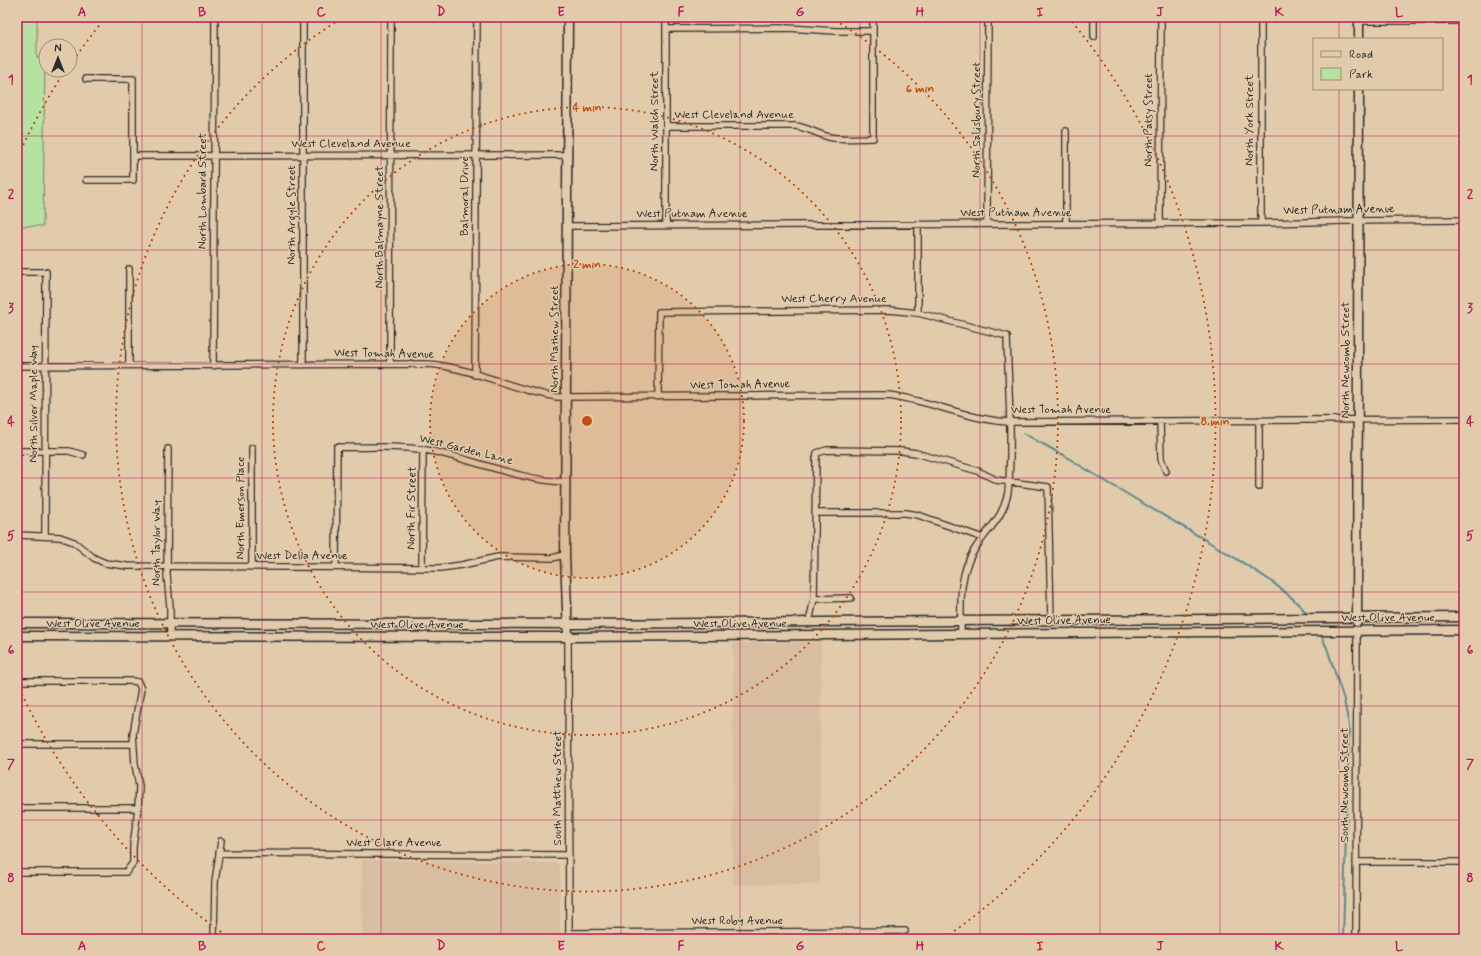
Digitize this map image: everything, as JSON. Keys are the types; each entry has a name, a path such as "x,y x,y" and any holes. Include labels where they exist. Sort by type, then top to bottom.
{"main road":[{"name":"North Mathew Street","path":"568,17 565,482 565,555 568,637"},
{"path":"1359,38 1360,19"},
{"name":"North Newcomb Street","path":"1357,631 1359,90"},
{"name":"West Olive Avenue","path":"17,623 568,624 1464,617"},
{"name":"West Olive Avenue","path":"17,636 568,637 1464,630"}],"street":[{"name":"North Lombard Street","path":"213,366 215,17"},
{"name":"North Argyle Street","path":"303,17 303,365"},
{"name":"North Balmayne Street","path":"390,364 391,17"},
{"name":"Balmoral Drive","path":"475,375 477,17"},
{"name":"North Walch Street","path":"666,17 666,225"},
{"path":"666,29 788,28 836,31 873,31 873,17"},
{"name":"North Salisbury Street","path":"987,224 988,17"},
{"path":"1094,17 1094,37"},
{"name":"North Patsy Street","path":"1160,224 1161,17"},
{"name":"North York Street","path":"1260,223 1261,17"},
{"path":"1360,19 1464,21"},
{"name":"West Cleveland Avenue","path":"666,126 790,126 806,128 824,136 834,138 873,138 873,31"},
{"path":"86,79 134,79 134,180 86,180"},
{"path":"1066,131 1066,224"},
{"name":"West Cleveland Avenue","path":"134,156 568,155"},
{"name":"West Putnam Avenue","path":"567,226 1160,224 1464,220"},
{"path":"918,224 918,313"},
{"path":"128,269 128,365"},
{"name":"North Silver Maple Way","path":"17,272 46,272 45,535"},
{"name":"West Cherry Avenue","path":"658,397 659,312 881,309 918,313 1007,336 1010,422"},
{"name":"West Tomah Avenue","path":"17,366 435,365 540,394 566,398 888,395 926,402 982,418 1010,422 1464,419"},
{"path":"1259,420 1259,487"},
{"path":"1160,421 1161,459 1166,471"},
{"path":"961,634 962,588 964,575 974,550 995,523 1007,498 1011,434 1010,422"},
{"name":"North Emerson Place","path":"252,448 252,567"},
{"name":"West Garden Lane","path":"336,567 337,448 423,449 540,480 565,482"},
{"name":"North Taylor Way","path":"168,449 167,566 170,636"},
{"name":"North Fir Street","path":"422,568 423,449"},
{"path":"809,622 814,599 816,459 817,453 827,450 902,451 978,471 996,480 1009,483 1048,487 1051,620"},
{"path":"17,451 69,452 83,455"},
{"path":"815,513 906,513 918,515 984,538"},
{"name":"West Della Avenue","path":"17,535 45,535 68,539 94,558 111,565 440,568 498,557 552,558 565,555"},
{"path":"814,599 851,598"},
{"name":"South Newcomb Street","path":"1356,939 1357,631"},
{"name":"South Matthew Street","path":"568,637 569,936"},
{"path":"17,680 138,682 141,689 134,734 135,764 139,786 133,847 134,863 126,872 17,872"},
{"path":"17,744 134,744"},
{"path":"17,808 138,808"},
{"path":"214,939 215,882 222,841"},
{"name":"West Clare Avenue","path":"219,852 569,855"},
{"path":"1356,862 1464,862"},
{"name":"West Roby Avenue","path":"569,936 905,931"},
{"path":"861,932 861,939"}],"shaded area":[{"path":"821,642 820,884 733,885 733,643"},
{"path":"362,860 557,863 560,867 560,939 362,939"}],"green space":[{"path":"17,17 37,17 38,78 45,78 43,226 17,226"}],"waterway":[{"path":"1023,433 1062,454 1264,576 1288,595 1309,616"},
{"path":"1320,633 1327,648 1344,700 1349,726 1343,939"}]}
